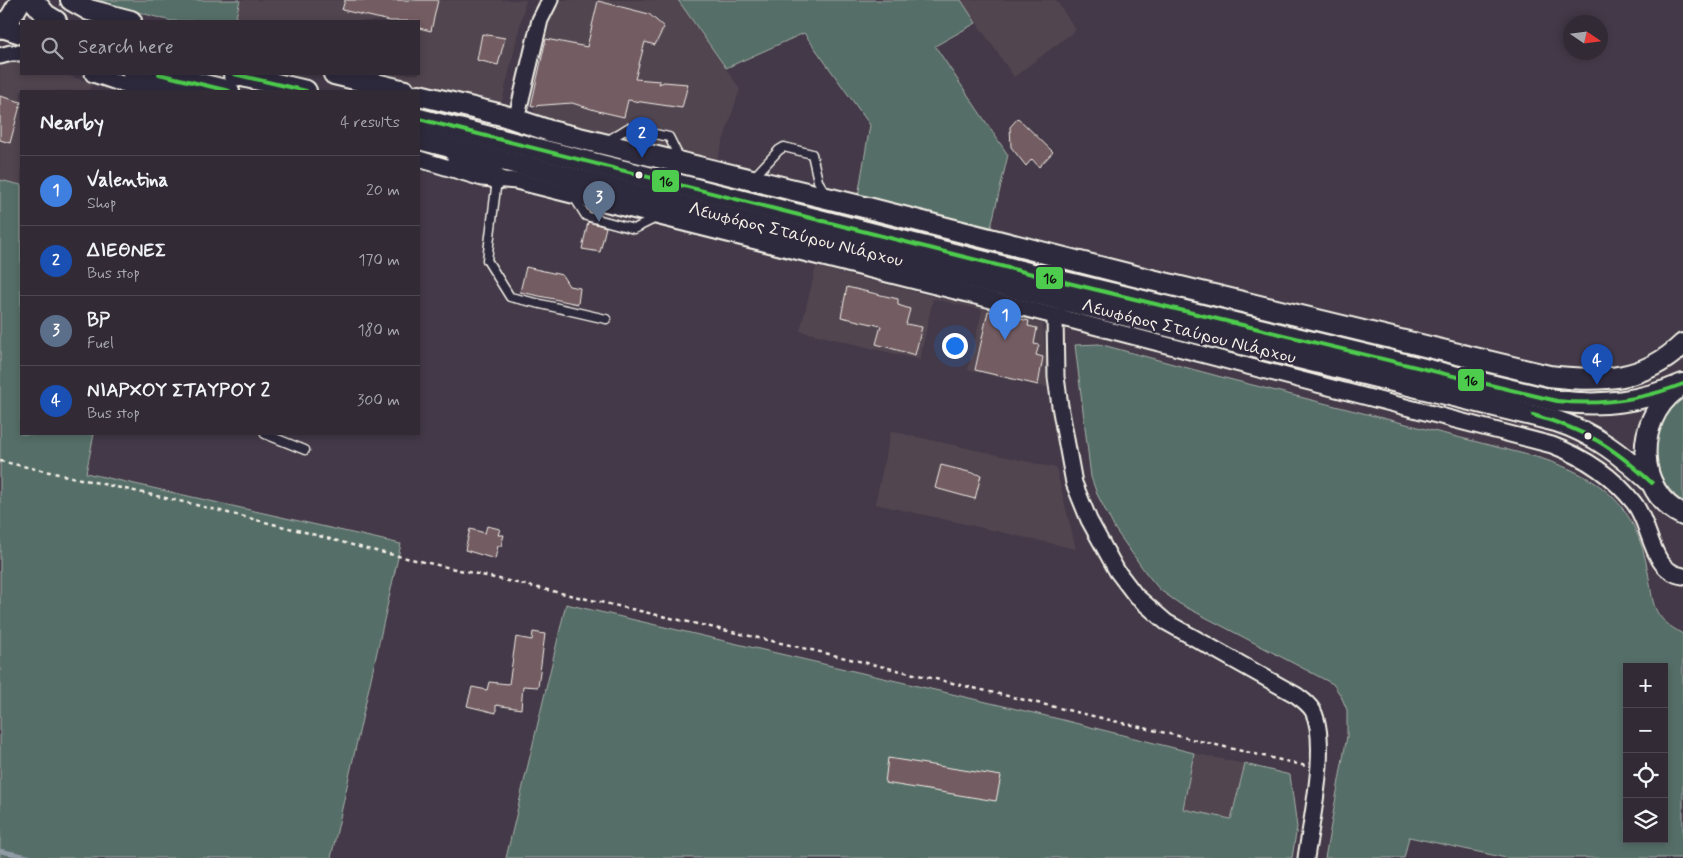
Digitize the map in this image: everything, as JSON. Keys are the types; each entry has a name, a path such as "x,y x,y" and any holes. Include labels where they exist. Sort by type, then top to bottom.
{"main road":[{"path":"1,28 12,17 21,0"},
{"path":"33,0 46,15 54,20"},
{"path":"71,0 90,10 128,20"},
{"path":"1,28 20,33"},
{"path":"135,75 150,84 167,90"},
{"path":"163,75 225,90"},
{"path":"238,75 302,90"},
{"path":"338,75 401,90"},
{"path":"420,95 516,120 550,131 1549,376 1607,379 1626,376 1647,370 1658,364 1683,344"},
{"name":"Λεωφόρος Σταύρου Νιάρχου","path":"420,120 1364,356 1557,401 1585,404 1614,404 1658,394 1683,384"},
{"path":"490,137 509,127 516,120"},
{"name":"Λεωφόρος Σταύρου Νιάρχου","path":"420,139 1340,369 1556,421 1579,429 1608,445 1652,483 1666,502 1682,516"},
{"path":"442,145 497,179"},
{"path":"828,198 848,213 921,235 951,254"},
{"name":"Λεωφόρος Σταύρου Νιάρχου","path":"1652,483 1648,471 1645,445 1650,422 1660,403 1683,384"}],"street":[{"path":"516,120 546,2"},
{"path":"0,56 20,53"},
{"path":"96,75 140,90"},
{"path":"420,159 472,175 516,181 1055,316 1566,450 1600,470 1627,494 1642,515 1662,565 1671,573 1683,576"},
{"path":"1055,316 1056,377 1074,482 1089,520 1118,571 1136,596 1161,619 1284,688 1307,703 1314,713 1318,732 1318,769 1306,858"}],"lane":[{"path":"750,180 784,147 812,154 818,181 828,198"},
{"path":"497,179 487,260 510,297 606,320"},
{"path":"266,435 304,450"}],"path":[{"path":"0,461 188,503 377,551 807,649 1318,769"}],"shaded area":[{"path":"240,0 526,0 501,106 376,75 420,75 420,20 235,20"},
{"path":"561,0 678,0 740,89 717,160 537,115 531,106 551,18"},
{"path":"961,0 1056,0 1076,30 1014,77"},
{"path":"20,61 20,75 65,75 93,83 90,90 20,90 20,185 0,180 0,66"},
{"path":"816,267 1043,324 1049,388 968,370 982,310 933,299 920,360 800,331"},
{"path":"891,431 1056,468 1076,549 875,504"},
{"path":"1194,753 1245,764 1231,819 1183,809"}],"green space":[{"path":"93,0 240,0 235,20 167,20"},
{"path":"678,0 961,0 976,23 935,46 1008,155 991,227 858,196 870,125 804,33 726,68"},
{"path":"0,180 20,185 20,435 94,435 86,473 401,544 331,858 0,858"},
{"path":"1099,344 1540,458 1562,466 1598,485 1613,497 1625,511 1635,528 1648,572 1655,608 1664,621 1683,634 1683,858 1506,858 1409,837 1404,858 1325,858 1347,736 1347,710 1341,696 1333,684 1180,604 1160,590 1115,529 1097,494 1091,477 1075,345"},
{"path":"1683,393 1683,502 1664,481 1657,463 1655,445 1661,420 1668,409"},
{"path":"566,604 1055,718 1194,753 1183,809 1231,819 1245,764 1290,775 1297,827 1292,858 506,858"}],"building":[{"path":"345,0 438,0 431,31 420,28 420,20 386,20 342,10"},
{"path":"598,1 649,14 664,27 655,45 645,42 635,79 660,81 659,84 664,82 688,84 682,108 628,100 624,117 572,103 531,106 546,39 587,47"},
{"path":"482,34 505,38 498,65 477,60"},
{"path":"0,96 20,102 20,106 10,143 0,140"},
{"path":"1018,118 1053,152 1039,167 1032,159 1026,166 1011,147 1010,127"},
{"path":"588,222 606,227 600,252 582,249"},
{"path":"526,267 562,275 569,286 580,288 578,304 520,292"},
{"path":"847,287 898,299 898,305 910,309 906,324 922,327 915,355 876,344 881,326 841,317"},
{"path":"988,311 1029,321 1028,326 1037,328 1034,344 1039,345 1036,355 1043,357 1038,385 975,370"},
{"path":"941,465 981,475 975,499 935,488"},
{"path":"487,526 500,529 498,535 504,535 501,546 498,546 495,559 465,550 470,529 485,533"},
{"path":"533,632 545,634 538,687 523,686 521,709 496,705 496,713 467,706 472,687 487,690 489,682 509,684 516,637 532,640"},
{"path":"888,758 1001,776 996,801 885,783"}],"waterway":[{"path":"0,851 34,858"}],"transit line":[{"name":"16","path":"163,75 225,90"},
{"name":"16","path":"238,75 302,90"},
{"name":"16","path":"420,119 1056,280 1557,401 1589,403 1636,398 1683,384"},
{"name":"16","path":"1533,415 1583,433 1611,449 1652,483"}],"place":[{"name":"ΔΙΕΘΝΕΣ","path":"642,158"},
{"name":"BP","path":"599,222"},
{"name":"Valentina","path":"1005,340"},
{"name":"ΝΙΑΡΧΟΥ ΣΤΑΥΡΟΥ 2","path":"1597,385"}]}
